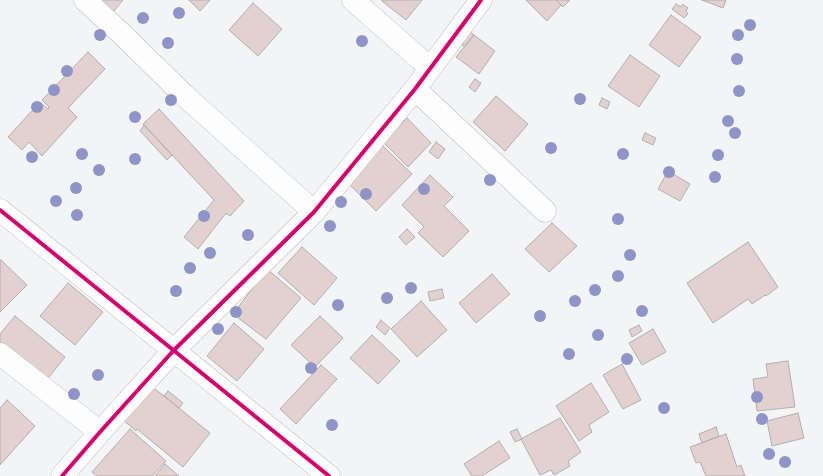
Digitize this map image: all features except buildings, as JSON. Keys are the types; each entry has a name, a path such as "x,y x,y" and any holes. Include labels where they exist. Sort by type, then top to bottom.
{"street":[{"path":"85,0 184,95 314,212"},
{"path":"353,0 430,68"},
{"path":"62,476 174,350 314,212 415,89 481,0"},
{"path":"415,89 545,211"},
{"path":"0,210 329,476"},
{"path":"0,354 100,432"}],"cycle path":[{"path":"62,476 174,350 314,212 415,89 481,0"},
{"path":"0,210 329,476"}]}
